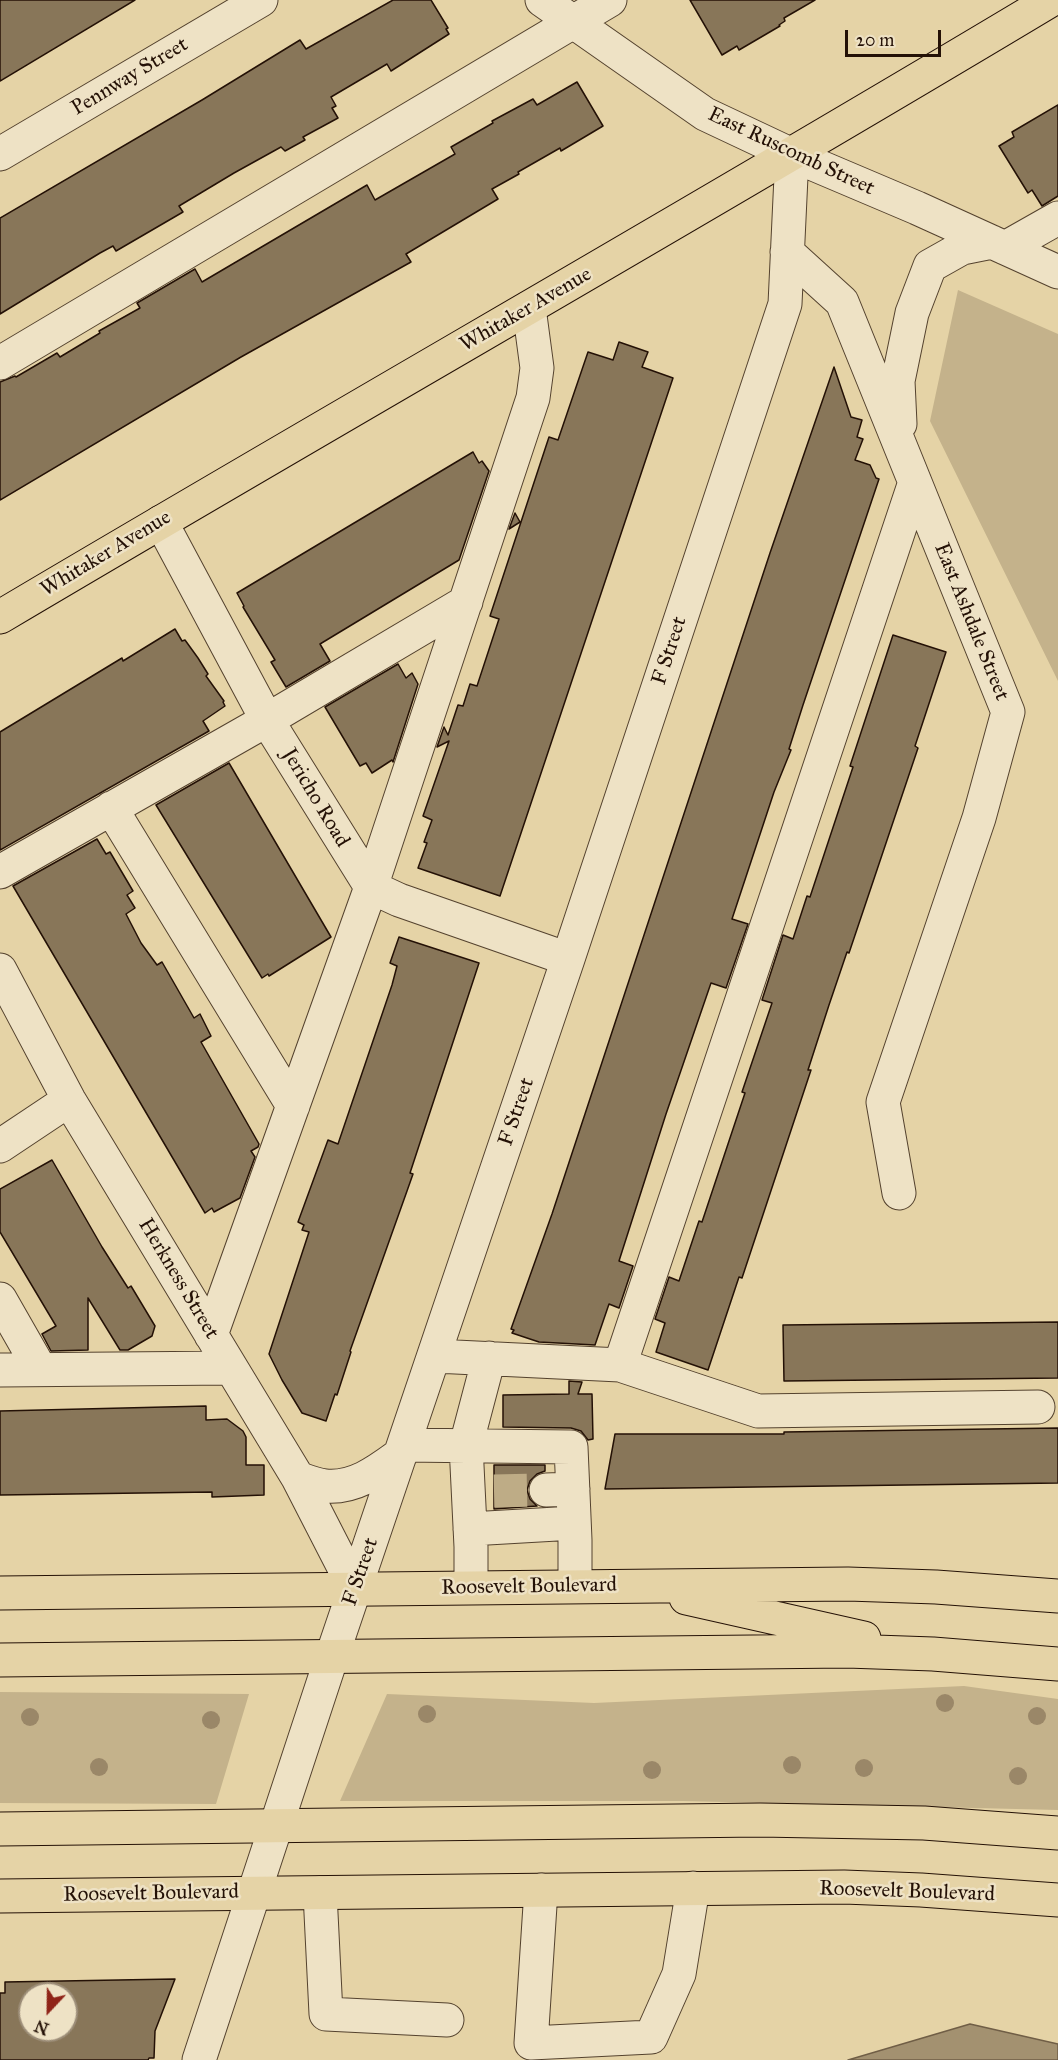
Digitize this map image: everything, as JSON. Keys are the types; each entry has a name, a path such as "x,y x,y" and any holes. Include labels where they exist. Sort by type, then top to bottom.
{"main road":[{"name":"Whitaker Avenue","path":"0,617 792,156 1052,0"},
{"name":"Roosevelt Boulevard","path":"0,1593 848,1584 936,1587 1058,1596"},
{"path":"632,1586 933,1654"},
{"path":"0,1660 769,1651 933,1654 1058,1664"},
{"path":"0,1829 845,1821 924,1823 1058,1833"},
{"name":"Roosevelt Boulevard","path":"0,1896 844,1887 1058,1900"}],"street":[{"name":"Pennway Street","path":"0,154 261,0"},
{"name":"East Ruscomb Street","path":"542,0 705,114 792,156 1058,272"},
{"path":"0,363 610,0"},
{"name":"F Street","path":"199,2060 785,304 792,156"},
{"path":"900,447 898,381 912,313 930,266 962,248 998,245 1058,218"},
{"name":"East Ashdale Street","path":"787,252 842,302 1008,712 979,818 883,1102 898,1193"},
{"path":"211,1335 371,887 533,398 537,368 529,308"},
{"path":"620,1365 915,482"},
{"name":"Jericho Road","path":"161,522 267,720 371,887"},
{"path":"0,872 267,720 466,602"},
{"path":"111,808 293,1106"},
{"path":"371,887 399,900 568,959"},
{"name":"Herkness Street","path":"0,970 69,1100 298,1478 355,1589"},
{"path":"0,1146 69,1100"},
{"path":"0,1299 40,1370"},
{"path":"435,1356 620,1365 758,1411 1038,1407"},
{"path":"471,1587 470,1529 481,1492 466,1445 489,1358"},
{"path":"0,1370 231,1368"},
{"path":"298,1478 325,1486 349,1484 372,1475 403,1449 466,1445 571,1447 559,1490 574,1523 575,1586"},
{"path":"470,1529 574,1523"},
{"path":"541,1890 531,2043 651,2037 678,1974 693,1888"},
{"path":"320,1893 326,2014 447,2020"}],"shaded area":[{"path":"958,290 1058,334 1058,681 930,421"},
{"path":"964,1686 1058,1699 1058,1810 683,1801 340,1801 387,1694 594,1703"},
{"path":"0,1692 249,1694 216,1804 0,1803"},
{"path":"970,2024 1058,2044 1058,2060 848,2060"}],"building":[{"path":"0,0 135,0 0,81"},
{"path":"393,0 431,0 448,28 446,29 449,34 391,71 387,64 331,97 336,106 332,108 338,118 303,137 305,140 285,151 281,147 234,173 179,206 183,212 116,251 113,246 100,253 0,314 0,218 300,40 306,49"},
{"path":"690,0 815,0 784,18 785,21 780,26 739,50 737,46 722,55"},
{"path":"577,82 603,126 561,151 560,148 492,189 498,199 406,254 411,262 241,357 0,500 0,382 16,377 57,353 60,357 100,333 99,331 140,308 137,303 195,269 202,282 367,185 375,200 455,154 451,147 493,123 492,121 533,99 537,105"},
{"path":"1058,105 1058,196 1042,206 1032,190 1028,193 999,146 1014,137 1012,132"},
{"path":"619,342 648,352 642,367 673,378 500,896 418,868 432,820 423,816 449,741 437,747 444,727 448,735 458,705 463,706 470,684 477,686 499,619 490,616 549,437 558,440 588,352 613,360"},
{"path":"834,367 851,417 862,420 857,437 863,439 855,460 870,465 876,478 879,479 803,705 789,749 791,750 774,792 732,919 748,924 726,988 711,983 666,1114 619,1261 633,1266 619,1308 609,1304 595,1345 539,1342 512,1333 514,1330 511,1329 552,1214 770,553"},
{"path":"473,452 479,463 482,461 489,471 459,560 320,644 330,661 286,687 271,662 275,660 237,593"},
{"path":"515,513 520,522 509,529"},
{"path":"175,629 182,641 185,640 198,658 208,674 206,676 224,701 225,706 203,721 209,731 0,850 0,732 122,658 123,661"},
{"path":"893,635 946,652 915,746 918,748 849,953 847,952 829,1005 808,1070 811,1070 742,1278 739,1277 708,1370 656,1352 665,1323 655,1319 669,1277 679,1281 699,1221 702,1222 772,1003 762,1000 783,935 793,939 807,896 810,897"},
{"path":"398,664 406,678 412,673 418,684 393,762 392,760 372,773 366,763 360,766 325,707"},
{"path":"229,763 331,937 269,976 268,974 262,978 156,805"},
{"path":"97,839 106,854 110,852 133,891 127,895 135,908 126,914 141,943 157,965 162,962 194,1018 200,1014 211,1036 201,1042 259,1144 251,1151 255,1157 240,1198 214,1212 212,1208 205,1213 13,886"},
{"path":"399,937 479,963 410,1173 413,1174 326,1421 302,1413 269,1354 309,1232 302,1230 304,1225 298,1222 328,1140 338,1144 392,985 397,966 390,963"},
{"path":"52,1160 102,1247 128,1288 131,1286 155,1326 152,1336 128,1350 120,1350 88,1298 88,1350 51,1351 42,1334 56,1326 0,1232 0,1189"},
{"path":"1058,1322 1058,1378 784,1381 783,1325"},
{"path":"569,1381 582,1382 578,1394 592,1394 593,1439 588,1440 581,1431 571,1428 503,1427 503,1395 569,1394"},
{"path":"206,1406 206,1420 227,1419 243,1431 246,1437 246,1465 264,1465 264,1495 212,1497 212,1492 0,1495 0,1411"},
{"path":"1058,1428 1058,1483 605,1489 615,1434 784,1434 784,1432"},
{"path":"494,1465 545,1465 545,1471 537,1474 530,1481 527,1490 530,1499 537,1506 494,1509"},
{"path":"175,1979 155,2031 154,2058 148,2060 0,2060 0,1993 5,1993 5,1982"}],"tunnel":[{"path":"494,1491 546,1490"}]}
